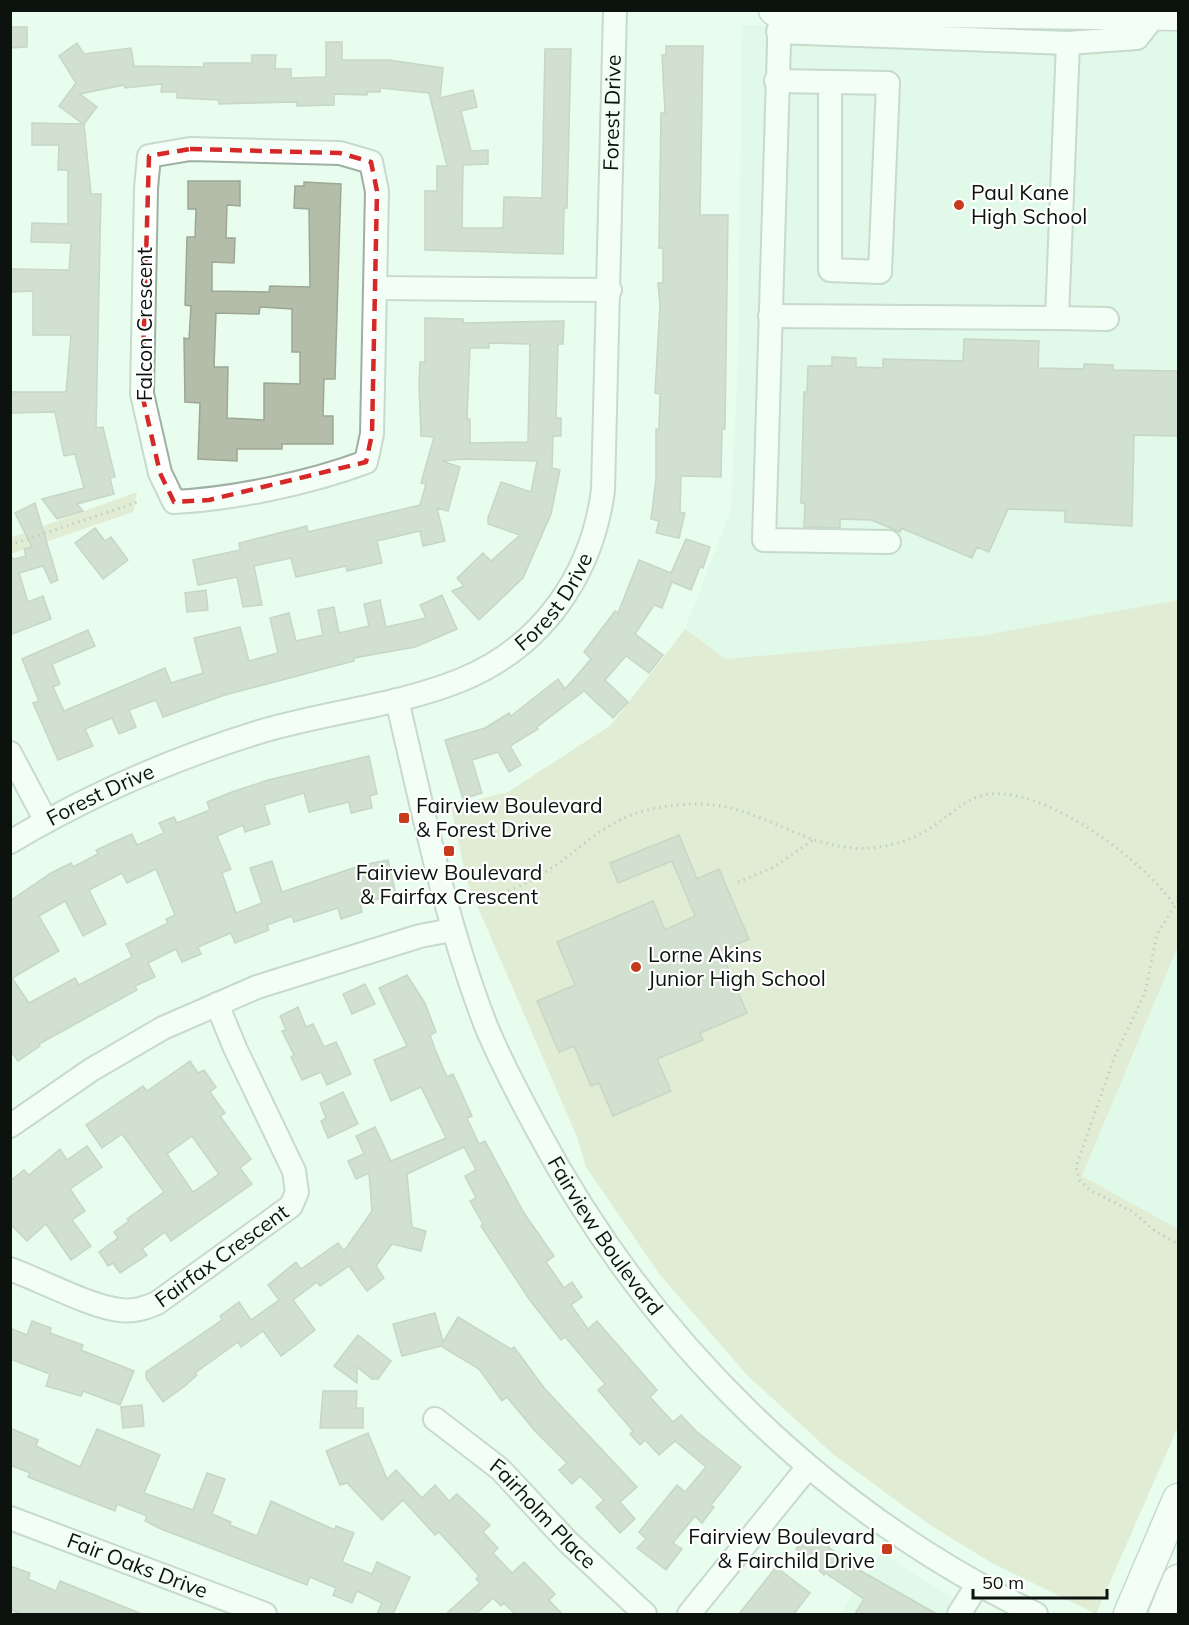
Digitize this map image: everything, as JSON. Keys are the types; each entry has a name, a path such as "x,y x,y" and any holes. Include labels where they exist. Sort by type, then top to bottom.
{"main road":[{"path":"777,18 1167,14"},
{"path":"1129,1614 1179,1499"},
{"path":"1164,1614 1179,1580"}],"street":[{"name":"Forest Drive","path":"10,842 46,821 131,779 220,745 315,717 397,700 459,681 502,659 521,645 550,617 581,570 596,531 603,490 610,290 615,10"},
{"path":"889,542 764,540 777,18 1068,43 1137,38 1167,14"},
{"path":"1057,318 1068,43"},
{"path":"776,81 888,83 880,272 830,270 830,82"},
{"name":"Falcon Crescent","path":"190,149 340,153 371,162 377,191 375,288 372,434 366,462 341,471 209,500 174,502 160,473 142,394 146,188 149,156 190,149"},
{"path":"375,288 610,290"},
{"path":"770,316 1107,319"},
{"name":"Fairview Boulevard","path":"397,700 452,930 487,1027 515,1091 566,1184 595,1230 631,1281 697,1360 738,1403 808,1467 899,1535 978,1584 1036,1614"},
{"path":"10,753 46,821"},
{"path":"10,1126 126,1048 163,1028 217,1004 257,987 420,936 452,930"},
{"name":"Fairfax Crescent","path":"10,1269 110,1308 133,1311 157,1303 291,1206 297,1192 294,1171 235,1048 217,1004"},
{"name":"Fairholm Place","path":"435,1419 500,1469 567,1541 645,1614"},
{"path":"689,1614 808,1467"},
{"name":"Fair Oaks Drive","path":"10,1518 265,1614"},
{"path":"959,1614 978,1584"}],"path":[{"path":"10,545 141,501"},
{"path":"468,903 512,889 543,874 610,824 646,810 676,804 710,804 740,810 813,840 855,848 893,844 915,837 969,801 982,796 1007,795 1035,802 1076,820 1124,853 1154,881 1174,905"},
{"path":"738,882 774,867 813,840"},
{"path":"1179,901 1174,905 1157,934 1145,993 1114,1058 1076,1167 1080,1181 1090,1190 1126,1208 1155,1231 1179,1244"}],"highlighted area":[{"path":"190,149 340,153 371,162 377,191 372,434 366,462 209,500 174,502 160,473 142,394 149,156"}],"shaded area":[{"name":"Paul Kane High School","path":"742,25 1178,30 1178,600 979,636 726,659 685,629 731,510 738,359"},
{"path":"137,492 133,512 11,554 10,538"},
{"path":"1178,600 1178,946 1082,1176 1178,1229 1178,1427 1096,1614 992,1563 930,1525 834,1455 747,1375 660,1275 586,1167 577,1137 467,882 451,806 508,792 611,725 685,629 726,659 979,636"},
{"path":"1178,946 1178,1229 1082,1176"},
{"path":"881,1553 933,1586 983,1614 840,1614"}],"building":[{"path":"10,27 27,27 27,47 10,48"},
{"path":"326,42 342,42 342,60 389,60 443,68 440,98 473,90 477,107 461,111 471,151 488,150 488,164 463,165 462,228 503,228 504,197 542,198 545,49 571,49 567,208 564,208 563,254 425,250 425,191 437,191 437,166 447,166 429,93 380,88 380,92 367,92 367,95 334,94 334,105 297,106 297,102 219,104 219,100 177,98 177,92 161,92 162,84 125,88 124,85 80,94 97,107 84,124 91,194 101,194 96,428 103,427 115,477 110,478 114,494 77,504 83,511 57,519 42,499 84,488 75,454 64,456 55,412 10,413 10,392 66,392 71,335 33,335 33,291 10,292 10,269 69,270 71,243 31,242 32,223 68,224 68,170 58,170 59,145 32,145 32,123 83,124 59,106 76,83 59,56 77,43 84,54 131,48 134,66 204,67 204,63 252,63 252,55 276,55 275,69 291,69 291,78 326,77"},
{"path":"666,46 703,46 700,215 728,215 725,429 722,429 721,477 681,476 680,512 685,513 679,538 656,533 659,521 651,519 656,479 656,429 659,429 660,394 655,393 660,305 658,283 663,283 663,248 659,248 661,113 665,113 662,55 666,55"},
{"path":"188,181 240,181 240,206 227,205 226,238 235,238 234,263 212,262 212,291 269,292 270,286 310,287 309,209 294,208 295,186 304,186 304,182 341,184 335,379 324,379 323,416 333,416 333,444 282,444 282,449 237,449 237,461 198,459 200,403 185,402 184,338 189,339 191,306 185,305 187,237 195,237 196,209 188,209","holes":["260,307 292,309 292,352 300,352 300,384 264,383 264,420 227,418 228,367 214,367 216,313 259,314"]},
{"path":"425,318 463,319 463,323 564,321 563,344 558,344 556,418 561,418 561,436 553,436 552,468 560,470 551,514 523,578 479,620 452,591 464,586 457,578 483,553 491,561 520,535 488,524 488,518 501,482 531,492 537,461 463,459 442,461 460,467 448,511 437,508 445,541 423,546 420,531 377,541 382,563 347,571 346,566 296,577 291,558 254,566 262,605 243,607 237,577 198,585 193,560 240,550 239,543 307,526 308,532 420,505 426,484 421,483 434,437 421,436 420,362 425,362","holes":["489,343 530,344 528,442 470,443 470,419 467,419 470,348 489,348"]},
{"path":"964,339 1039,341 1038,368 1084,369 1084,364 1113,365 1113,370 1179,371 1179,436 1134,435 1132,526 1065,522 1065,511 1008,509 989,552 977,547 972,558 901,528 900,532 871,520 840,519 840,528 804,527 805,504 801,503 804,392 807,392 808,366 832,366 832,357 856,358 856,367 883,368 883,359 963,361"},
{"path":"35,503 58,580 51,583 43,566 19,573 28,602 43,596 51,619 10,635 10,557 15,559 26,556 24,549 32,547 15,513"},
{"path":"95,528 105,541 111,537 128,560 103,579 75,543"},
{"path":"686,539 710,547 703,568 700,567 691,590 672,582 662,608 654,605 635,634 663,655 649,673 626,656 605,680 628,702 613,718 584,691 537,727 538,729 510,746 521,765 509,772 498,752 472,760 482,793 463,799 445,740 485,728 509,713 511,716 558,679 565,689 591,659 584,652 615,611 618,613 639,560 671,573"},
{"path":"206,590 208,610 187,612 185,593"},
{"path":"442,595 457,629 415,647 354,658 354,661 225,695 163,717 156,700 129,710 136,727 119,734 112,718 85,729 93,746 58,760 33,703 39,701 22,659 88,630 95,646 52,664 60,684 53,687 64,711 165,668 171,683 203,673 194,638 240,627 249,661 278,653 270,618 289,613 296,641 323,635 318,610 334,607 339,633 369,626 364,604 380,600 386,627 426,618 420,605"},
{"path":"369,756 377,794 370,796 372,808 351,813 349,802 309,812 304,793 264,805 270,824 245,832 243,825 217,836 231,869 222,873 236,913 262,903 250,868 272,861 282,892 362,865 388,860 396,895 360,903 362,912 341,919 338,908 294,922 292,916 267,925 269,930 235,943 231,933 198,947 201,954 182,962 176,949 148,963 155,977 135,986 137,990 39,1044 40,1046 18,1061 10,1050 10,901 51,873 71,863 73,867 98,854 96,850 132,834 137,845 164,833 159,823 174,817 177,823 210,810 207,802 268,780","holes":["156,869 175,915 166,919 168,923 126,944 132,957 79,985 75,978 29,1003 12,978 59,951 39,916 65,901 83,936 106,924 89,890 122,873 127,883"]},
{"path":"679,835 697,879 719,869 749,939 721,951 747,1013 700,1033 703,1040 657,1059 671,1091 613,1116 599,1083 591,1086 574,1046 559,1052 537,1001 575,985 557,942 653,901 665,930 695,916 672,861 618,883 610,863"},
{"path":"407,975 425,1003 436,1032 430,1035 435,1049 447,1077 453,1074 472,1116 467,1118 479,1144 485,1141 524,1213 554,1256 546,1262 564,1288 572,1282 582,1297 571,1305 588,1329 597,1321 657,1390 650,1397 673,1422 681,1415 696,1431 741,1467 711,1505 714,1507 702,1523 695,1516 673,1543 682,1549 666,1570 637,1548 646,1539 639,1532 677,1485 685,1492 706,1467 675,1441 659,1455 645,1440 640,1445 630,1434 633,1431 598,1390 605,1384 565,1337 561,1340 529,1299 481,1226 483,1224 470,1201 476,1198 465,1176 476,1170 464,1147 407,1174 412,1227 426,1231 421,1251 392,1244 376,1266 384,1278 367,1291 349,1266 320,1286 317,1282 293,1300 315,1330 281,1356 263,1331 241,1347 238,1342 195,1373 197,1375 185,1386 163,1402 146,1378 146,1372 222,1320 220,1316 239,1302 251,1320 279,1300 268,1285 296,1262 301,1269 338,1243 344,1251 372,1211 369,1173 356,1179 348,1161 364,1154 356,1136 375,1127 391,1161 446,1138 421,1087 391,1101 374,1060 407,1046 379,988"},
{"path":"365,984 375,1004 352,1014 343,994"},
{"path":"298,1007 306,1027 313,1024 324,1047 336,1042 351,1074 327,1085 321,1072 302,1080 291,1057 294,1055 282,1031 286,1030 280,1016"},
{"path":"190,1061 198,1073 204,1070 216,1087 210,1092 225,1113 220,1116 251,1159 240,1168 252,1184 171,1241 165,1232 142,1249 147,1255 120,1273 113,1263 108,1266 99,1252 118,1238 114,1232 129,1221 127,1219 164,1192 122,1134 102,1148 86,1125 143,1086 147,1091","holes":["192,1136 219,1174 193,1192 167,1154"]},
{"path":"343,1092 358,1124 328,1138 321,1121 326,1118 320,1103"},
{"path":"87,1146 102,1167 70,1189 85,1211 72,1220 91,1246 71,1260 46,1224 27,1241 10,1224 10,1181 24,1170 29,1175 60,1149 67,1160"},
{"path":"435,1313 443,1342 458,1317 511,1349 514,1347 545,1389 637,1487 620,1502 635,1519 620,1533 596,1507 604,1500 580,1476 572,1484 559,1470 567,1463 535,1431 507,1397 502,1401 479,1369 441,1346 402,1356 393,1324"},
{"path":"32,1321 51,1328 50,1333 83,1345 81,1350 134,1371 120,1405 83,1391 81,1396 46,1386 50,1374 10,1359 10,1328 27,1335"},
{"path":"358,1335 391,1361 378,1379 372,1379 357,1367 357,1383 334,1366"},
{"path":"323,1391 357,1391 356,1408 363,1408 363,1428 320,1428"},
{"path":"142,1405 144,1426 123,1428 121,1407"},
{"path":"10,1428 38,1440 36,1446 80,1467 97,1429 160,1455 144,1493 193,1510 207,1473 225,1479 212,1514 231,1522 230,1525 257,1536 271,1501 335,1530 336,1526 354,1533 342,1562 372,1574 377,1562 410,1577 393,1614 377,1614 382,1603 357,1591 352,1603 333,1595 336,1588 310,1577 307,1585 161,1529 145,1521 147,1516 117,1504 115,1511 28,1477 30,1473 10,1465"},
{"path":"368,1433 387,1479 396,1470 422,1498 435,1485 449,1501 457,1494 490,1525 483,1532 498,1548 493,1553 512,1573 524,1562 555,1594 549,1600 562,1614 515,1614 504,1603 501,1606 493,1598 476,1614 446,1614 480,1583 476,1579 479,1576 439,1532 435,1535 403,1500 382,1520 347,1483 340,1485 326,1451"},
{"path":"816,1526 833,1542 828,1547 861,1571 937,1614 855,1614 864,1599 825,1573 824,1575 796,1549"},
{"path":"10,1566 30,1573 28,1579 56,1591 60,1581 142,1614 22,1614 10,1610"},
{"path":"776,1567 810,1593 794,1614 739,1614"}],"place":[{"name":"Paul Kane High School","path":"959,205"},
{"name":"Fairview Boulevard & Forest Drive","path":"404,818"},
{"name":"Fairview Boulevard & Fairfax Crescent","path":"449,851"},
{"name":"Lorne Akins Junior High School","path":"636,967"},
{"name":"Fairview Boulevard & Fairchild Drive","path":"887,1549"}]}
